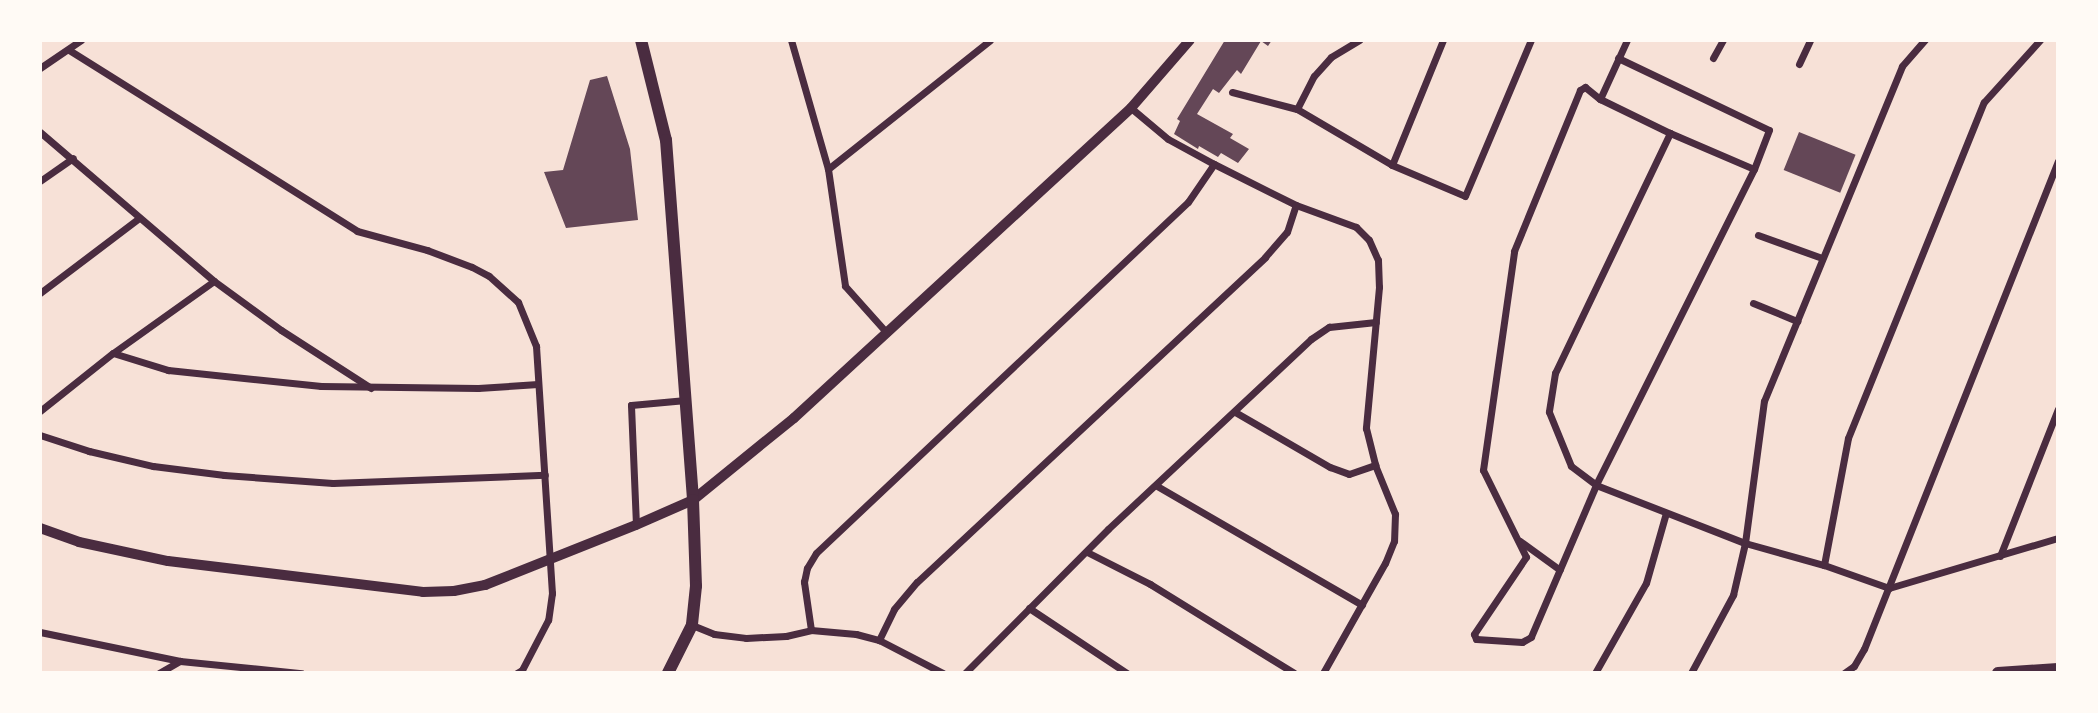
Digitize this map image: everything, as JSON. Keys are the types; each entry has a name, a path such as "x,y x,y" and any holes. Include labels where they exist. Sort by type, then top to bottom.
{"main road":[{"path":"641,40 666,140 693,500 696,586 692,625 668,673"},
{"path":"1998,673 2058,669"}],"street":[{"path":"40,68 81,40"},
{"path":"791,40 828,169 845,286 887,333"},
{"path":"828,169 990,40"},
{"path":"40,528 79,542 168,561 423,592 454,591 485,585 636,525 693,500 794,418 1130,108 1190,40"},
{"path":"1297,109 1314,76 1331,57 1359,40"},
{"path":"1392,165 1443,40"},
{"path":"1232,92 1297,109 1392,165 1465,196 1531,40"},
{"path":"1600,99 1627,40"},
{"path":"1713,58 1723,40"},
{"path":"1799,64 1810,40"},
{"path":"1690,673 1729,606 1745,543 1764,401 1902,66 1926,40"},
{"path":"1824,565 1848,438 1984,102 2040,40"},
{"path":"69,50 357,231 427,250 489,276 518,302 536,346 548,559 552,581 548,620 522,670 517,673"},
{"path":"1618,58 1769,130 1754,169 1596,485 1544,608 1526,641 1474,636 1526,561 1520,541 1483,470 1514,251 1580,90 1585,87 1600,99 1670,133 1754,169"},
{"path":"1130,108 1168,139 1214,164 1296,205 1356,227 1369,240 1378,260 1376,323 1366,428 1375,466 1395,514 1394,541 1362,605 1323,673"},
{"path":"40,132 73,158 138,219 214,281 281,330 371,389"},
{"path":"1670,133 1555,373 1549,412 1571,466 1596,485 1666,513 1745,543 1889,587 2058,538"},
{"path":"40,181 73,158"},
{"path":"1844,673 1859,659 2026,234 2058,161"},
{"path":"811,630 804,582 807,568 816,553 1188,202 1214,164"},
{"path":"879,640 894,610 917,582 1265,257 1287,232 1296,205"},
{"path":"40,293 138,219"},
{"path":"1758,235 1822,258"},
{"path":"40,411 113,353 214,281"},
{"path":"1753,303 1797,321"},
{"path":"965,673 1087,552 1311,339 1329,327 1376,323"},
{"path":"113,353 168,370 246,380 371,389 478,388 538,384"},
{"path":"636,525 631,405 686,400"},
{"path":"2000,556 2058,410"},
{"path":"1235,412 1330,467 1349,474 1375,466"},
{"path":"40,435 89,451 153,466 224,475 333,483 545,475"},
{"path":"1157,486 1362,605"},
{"path":"1595,673 1646,583 1666,513"},
{"path":"1520,541 1560,570"},
{"path":"1087,552 1150,584 1294,673"},
{"path":"1029,608 1128,673"},
{"path":"692,625 714,634 746,638 786,636 811,630 836,631 879,640 943,673"},
{"path":"40,632 180,661 301,673"},
{"path":"159,673 180,661"}],"building":[{"path":"1225,40 1272,40 1268,46 1261,41 1241,74 1237,70 1219,93 1213,89 1197,114 1233,134 1230,138 1249,149 1238,163 1221,153 1218,157 1199,146 1198,149 1174,134 1180,121 1177,119"},
{"path":"607,76 630,149 638,220 566,228 544,172 563,170 590,80"},
{"path":"1799,132 1856,155 1840,193 1784,170"}]}
